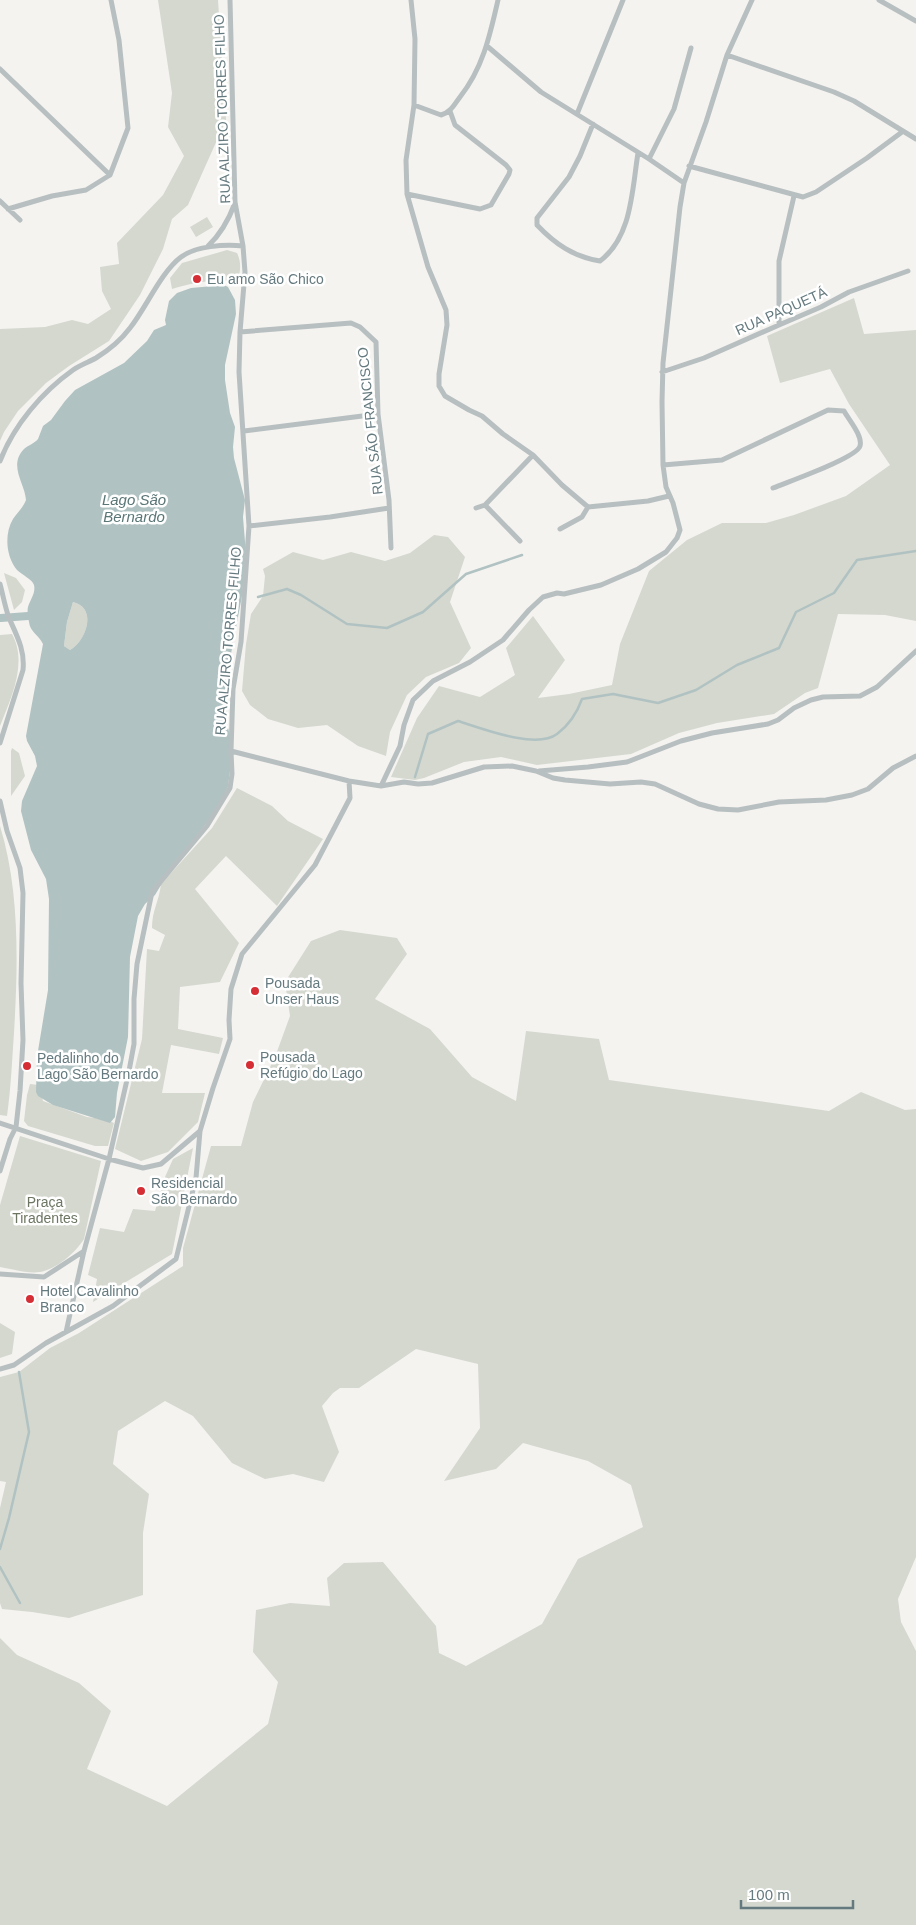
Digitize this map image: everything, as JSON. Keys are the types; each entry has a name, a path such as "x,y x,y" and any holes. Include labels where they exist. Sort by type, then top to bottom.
{"street":[{"path":"8,209 52,196 86,190 110,175 128,128 119,40 112,0"},
{"name":"RUA ALZIRO TORRES FILHO","path":"66,1332 84,1251 109,1159 134,1044 134,999 137,964 152,892 208,826 230,788 232,774 230,751 233,689 241,642 249,526 239,372 245,272 243,246 235,202 230,0"},
{"path":"411,0 415,39 414,106 406,160 407,194 428,267 446,310 447,325 439,374 439,386 445,396 482,416 503,434 533,455 562,485 588,507 648,501 669,496"},
{"path":"414,106 441,115 450,111 476,74 487,46 498,0"},
{"path":"577,114 622,0"},
{"path":"380,786 400,746 404,725 413,700 433,681 470,662 503,640 543,597 601,585 638,569 666,552 677,538 680,530 673,503 666,488 663,465 662,372 684,183 727,55 752,0"},
{"path":"879,0 916,21"},
{"path":"487,46 540,92 649,159 684,183"},
{"path":"649,159 674,109 691,48"},
{"path":"727,55 834,92 854,101 902,132 916,138"},
{"path":"0,69 110,175"},
{"path":"407,194 480,208 491,204 510,174 510,170 506,166 455,124 450,111"},
{"path":"593,124 569,177 537,218 537,225 562,248 600,261 609,255 621,234 633,198 638,153"},
{"path":"689,166 803,197 816,192 902,132"},
{"path":"779,325 779,261 794,196"},
{"path":"0,201 20,220"},
{"path":"207,246 216,238 231,214 235,202"},
{"path":"0,461 10,439 19,426 50,390 74,369 112,348 130,328 167,272 181,256 207,246 228,244 243,246"},
{"name":"RUA PAQUETÁ","path":"662,372 704,358 822,307 849,292 908,271"},
{"name":"RUA SÃO FRANCISCO","path":"240,332 351,323 360,327 376,342 378,414 389,508 391,548"},
{"path":"663,465 722,460 828,410 844,411 860,439 860,447 856,452 834,464 773,488"},
{"path":"244,431 378,414"},
{"path":"476,508 485,505 533,455"},
{"path":"485,505 520,540"},
{"path":"560,529 582,517 588,507"},
{"path":"249,526 389,508"},
{"path":"0,584 9,617 21,642 24,658 23,670 0,743"},
{"path":"230,751 349,781 380,786 404,782 432,783 484,767 495,766 536,771 588,768 626,762 681,741 712,733 758,726 778,720 794,708 811,700 823,697 860,696 877,687 916,652"},
{"path":"536,771 553,778 610,784 650,782 708,807 738,810 779,802 826,800 852,795 868,789 893,768 916,756"},
{"path":"0,1369 14,1365 46,1343 113,1306 176,1260 196,1178 200,1131 230,1039 231,989 242,954 315,865 350,798 349,781"},
{"path":"0,801 7,831 20,868 23,893 21,982 23,1040 20,1091 16,1127 10,1139 0,1171"},
{"path":"0,1123 109,1159 143,1168 161,1164 200,1131"},
{"path":"0,1274 44,1277 84,1251"}],"green space":[{"path":"158,0 218,0 226,120 188,205 172,219 163,249 140,295 109,341 46,383 18,411 0,441 0,329 45,327 72,320 88,324 111,309 102,291 100,267 119,264 117,243 163,195 184,156 168,127 172,93"},
{"path":"207,217 213,227 196,237 190,227"},
{"path":"227,250 237,253 239,257 238,282 204,282 172,289 170,278 182,263"},
{"path":"854,298 864,334 916,330 916,621 885,615 838,614 818,688 805,693 774,714 717,723 679,733 631,754 537,765 501,757 464,762 415,780 391,777 417,718 439,686 480,697 515,675 506,648 533,616 565,660 538,698 612,685 620,644 649,571 687,540 722,523 766,523 846,496 890,465 849,404 830,369 780,383 767,336"},
{"path":"434,535 448,537 465,557 450,602 471,648 459,663 426,677 407,695 390,732 386,756 358,746 327,725 298,728 268,719 250,705 242,691 246,644 251,614 263,596 265,576 263,569 293,552 323,560 351,552 385,561 410,553"},
{"path":"4,573 16,578 25,590 22,602 14,610"},
{"path":"73,602 81,605 85,611 87,625 81,640 70,650 64,646 67,622"},
{"path":"12,634 17,645 18,668 13,692 0,726 0,635"},
{"path":"12,748 19,753 25,776 11,796 11,751"},
{"path":"237,788 272,806 288,821 323,839 277,906 226,856 195,889 239,943 220,982 180,987 178,1029 223,1038 219,1054 171,1045 162,1093 205,1093 198,1122 168,1152 141,1161 115,1149 142,1039 147,949 159,951 165,935 152,928 161,884 212,828"},
{"path":"0,826 11,876 17,955 7,1116 0,1115"},
{"path":"340,930 397,938 407,954 375,999 430,1029 472,1077 516,1101 526,1031 599,1039 609,1080 829,1111 861,1092 905,1110 916,1109 916,1557 898,1599 901,1622 916,1651 916,1925 0,1925 0,1638 17,1655 79,1683 111,1711 87,1769 167,1806 268,1724 278,1682 253,1652 256,1610 290,1603 330,1606 327,1578 344,1563 383,1562 436,1626 439,1653 466,1666 542,1624 578,1559 643,1527 631,1485 588,1461 523,1443 496,1469 444,1481 480,1428 478,1364 416,1349 359,1388 340,1388 322,1406 339,1452 324,1482 293,1474 265,1479 232,1463 193,1416 165,1401 118,1431 113,1464 149,1494 143,1533 143,1595 69,1618 2,1609 0,1603 0,1508 6,1482 0,1481 0,1377 19,1372 50,1348 79,1333 183,1266 183,1248 211,1146 241,1146 253,1102 275,1057 290,1016 285,982 311,941"},
{"path":"30,1084 39,1085 43,1101 87,1117 104,1119 114,1123 108,1146 95,1146 28,1126 24,1121"},
{"name":"Praça Tiradentes","path":"20,1136 101,1161 84,1239 65,1260 53,1268 40,1272 25,1272 0,1267 0,1205"},
{"path":"193,1148 172,1254 93,1302 97,1279 88,1275 100,1228 124,1232 133,1209 155,1211 165,1177 173,1159"},
{"path":"0,1323 15,1332 12,1354 0,1358"}],"water":[{"name":"Lago São Bernardo","path":"224,285 228,287 235,300 236,314 225,365 225,380 230,413 235,427 234,458 245,500 243,517 246,554 242,596 230,659 226,701 227,724 233,747 228,787 218,808 167,875 155,895 145,904 138,916 130,957 128,1037 117,1093 115,1117 110,1123 53,1105 38,1096 36,1092 37,1057 48,990 49,899 46,879 31,850 21,811 22,801 37,766 35,756 26,736 43,644 31,628 28,618 29,604 34,594 34,585 13,565 10,559 7,538 13,519 26,500 17,468 19,455 38,439 43,426 51,420 75,390 124,363 147,341 154,330 166,325 165,320 169,301 177,293 191,288","holes":["73,602 81,605 87,617 87,625 81,640 70,650 64,646 67,622"]}],"waterway":[{"path":"415,777 428,734 458,721 508,736 536,740 557,734 569,723 582,699 613,694 658,703 696,690 737,665 779,648 796,612 834,593 857,560 916,551"},
{"path":"258,597 287,589 301,595 347,624 387,628 423,612 466,574 522,555"},
{"path":"1,618 28,616"},
{"path":"0,1549 29,1432 19,1372"},
{"path":"0,1567 20,1603"}],"place":[{"name":"Eu amo São Chico","path":"197,279"},
{"name":"Pousada Unser Haus","path":"255,991"},
{"name":"Pousada Refúgio do Lago","path":"250,1065"},
{"name":"Pedalinho do Lago São Bernardo","path":"27,1066"},
{"name":"Residencial São Bernardo","path":"141,1191"},
{"name":"Hotel Cavalinho Branco","path":"30,1299"}]}
